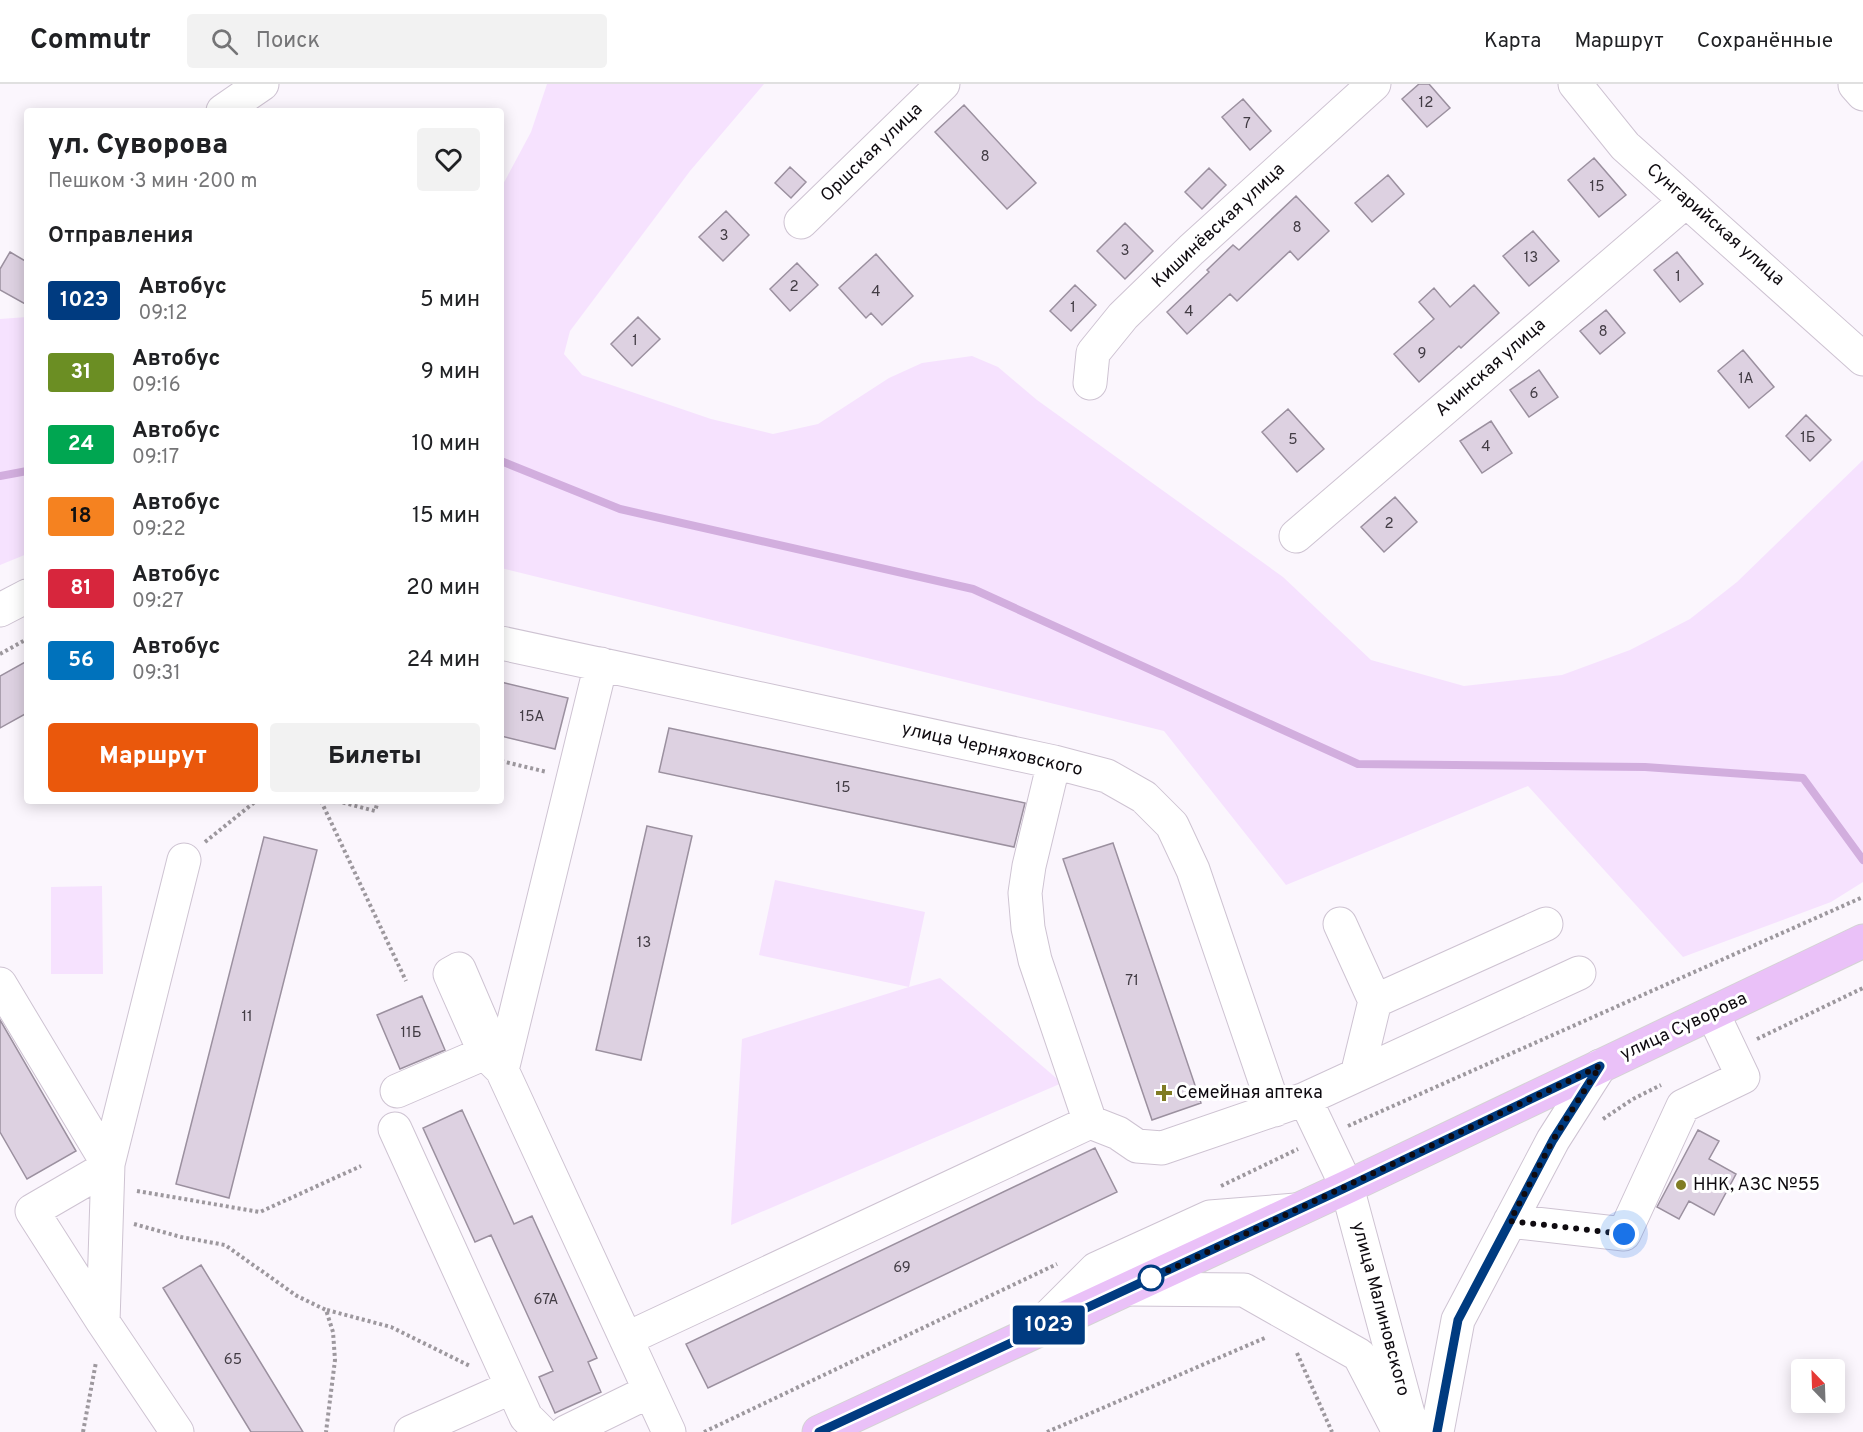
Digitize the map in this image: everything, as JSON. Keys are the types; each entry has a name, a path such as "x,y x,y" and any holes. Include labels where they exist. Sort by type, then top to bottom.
{"main road":[{"name":"улица Суворова","path":"824,1431 1347,1187 1863,941"}],"street":[{"path":"227,108 262,84"},
{"name":"Оршская улица","path":"801,222 944,84"},
{"name":"Кишинёвская улица","path":"1090,383 1093,353 1123,316 1191,250 1374,84"},
{"name":"Сунгарийская улица","path":"1575,84 1624,146 1863,358"},
{"path":"1855,85 1863,94"},
{"name":"Ачинская улица","path":"1296,536 1686,201"},
{"path":"0,610 24,598"},
{"name":"улица Черняховского","path":"504,644 1054,762 1107,776 1143,797 1172,825 1193,870 1275,1110"},
{"path":"601,664 541,911 493,1062 669,1432"},
{"path":"1054,762 1029,866 1026,893 1028,928 1035,960 1090,1122"},
{"path":"97,1312 110,1176 184,860"},
{"path":"1340,924 1375,1001 1357,1075"},
{"path":"1375,1001 1546,924"},
{"path":"626,1339 1090,1122 1118,1133 1137,1146 1162,1148 1305,1099 1579,974"},
{"path":"0,984 110,1176"},
{"path":"1510,1221 1624,1234 1683,1106 1743,1077 1713,1014"},
{"path":"397,1091 493,1062"},
{"path":"1437,1432 1458,1320 1553,1140 1600,1066"},
{"name":"улица Малиновского","path":"1305,1099 1347,1187 1413,1432"},
{"path":"395,1129 526,1417 541,1432"},
{"path":"110,1176 62,1194 32,1211 177,1432"},
{"path":"1030,1334 1096,1269 1210,1216 1298,1210"},
{"path":"1126,1289 1244,1290 1359,1355 1399,1432"},
{"path":"411,1432 512,1387"},
{"path":"566,1432 650,1391"}],"path":[{"path":"0,654 24,641"},
{"path":"504,762 550,773"},
{"path":"322,804 406,981"},
{"path":"348,804 375,811 377,804"},
{"path":"1211,1190 1323,1137 1863,897"},
{"path":"110,1176 260,1212 361,1166"},
{"path":"128,1222 181,1237 225,1245 297,1296 326,1310 391,1327 512,1387"},
{"path":"704,1432 1060,1262"},
{"path":"326,1310 333,1332 334,1360 326,1432"},
{"path":"1047,1432 1275,1334"},
{"path":"1295,1350 1332,1432"},
{"path":"83,1432 96,1358"}],"shaded area":[{"path":"547,84 764,84 690,171 570,331 564,354 582,375 711,419 773,434 818,424 889,378 922,363 972,356 998,367 1037,400 1283,577 1371,660 1464,686 1562,675 1630,650 1690,619 1737,582 1863,460 1863,882 1831,902 1683,957 1528,786 1286,885 1164,731 504,569 504,182 531,132"},
{"path":"24,317 24,555 0,565 0,319"},
{"path":"775,880 925,912 909,987 759,955"},
{"path":"102,886 103,974 51,974 51,887"},
{"path":"940,978 1062,1083 731,1225 742,1039"}],"building":[{"path":"1419,84 1429,84 1450,108 1427,127 1402,99"},
{"path":"1243,99 1271,131 1250,150 1222,117"},
{"path":"964,105 1036,183 1007,209 935,132"},
{"path":"1594,158 1626,195 1599,217 1568,180"},
{"path":"790,167 806,182 791,198 775,183"},
{"path":"1209,168 1226,185 1202,209 1185,192"},
{"path":"1388,175 1404,194 1372,222 1355,203"},
{"path":"1296,196 1329,231 1298,260 1290,251 1237,301 1230,294 1187,334 1167,312 1209,272 1207,270 1233,245 1239,250"},
{"path":"726,211 749,235 723,261 699,237"},
{"path":"1125,223 1153,251 1125,279 1097,251"},
{"path":"1533,231 1559,261 1529,286 1503,256"},
{"path":"10,252 24,260 24,303 0,290 0,269"},
{"path":"1677,252 1703,284 1680,302 1654,270"},
{"path":"876,254 913,296 882,325 871,313 866,318 839,288"},
{"path":"797,263 818,285 790,311 770,289"},
{"path":"1075,285 1096,305 1071,331 1050,311"},
{"path":"1474,285 1499,313 1419,382 1394,354 1434,319 1419,302 1434,288 1450,307"},
{"path":"1606,310 1625,333 1600,354 1580,331"},
{"path":"638,317 660,339 632,366 611,344"},
{"path":"1743,350 1774,387 1749,408 1718,371"},
{"path":"1539,370 1558,397 1529,417 1510,390"},
{"path":"1288,409 1324,449 1297,472 1262,432"},
{"path":"1806,415 1831,440 1810,461 1786,436"},
{"path":"1491,421 1512,453 1482,473 1460,441"},
{"path":"1395,497 1417,522 1384,552 1361,527"},
{"path":"24,663 24,715 0,728 0,676"},
{"path":"504,683 568,698 555,749 504,737"},
{"path":"669,728 1025,803 1014,847 659,772"},
{"path":"647,826 692,836 641,1060 596,1050"},
{"path":"264,837 317,850 229,1198 176,1184"},
{"path":"1113,843 1201,1103 1152,1120 1063,859"},
{"path":"422,996 445,1050 400,1069 377,1015"},
{"path":"0,1020 76,1151 27,1179 0,1132"},
{"path":"462,1110 514,1224 532,1216 597,1358 588,1362 601,1392 555,1413 539,1377 553,1371 491,1235 475,1242 423,1128"},
{"path":"1698,1130 1719,1141 1709,1159 1736,1174 1714,1215 1689,1201 1679,1219 1657,1207"},
{"path":"1095,1148 1117,1192 708,1388 686,1344"},
{"path":"201,1265 303,1432 251,1432 163,1288"}],"waterway":[{"path":"504,462 620,509 973,589 1358,764 1645,767 1803,778 1863,860"},
{"path":"0,476 24,472"}],"bus line":[{"name":"102Э","path":"819,1432 1347,1187 1600,1066 1553,1140 1458,1320 1437,1432"}],"place":[{"name":"Семейная аптека","path":"1164,1093"},
{"name":"ННК, АЗС №55","path":"1681,1185"}],"route":[{"path":"1151,1278 1600,1066 1553,1140 1510,1221 1624,1234"}]}
